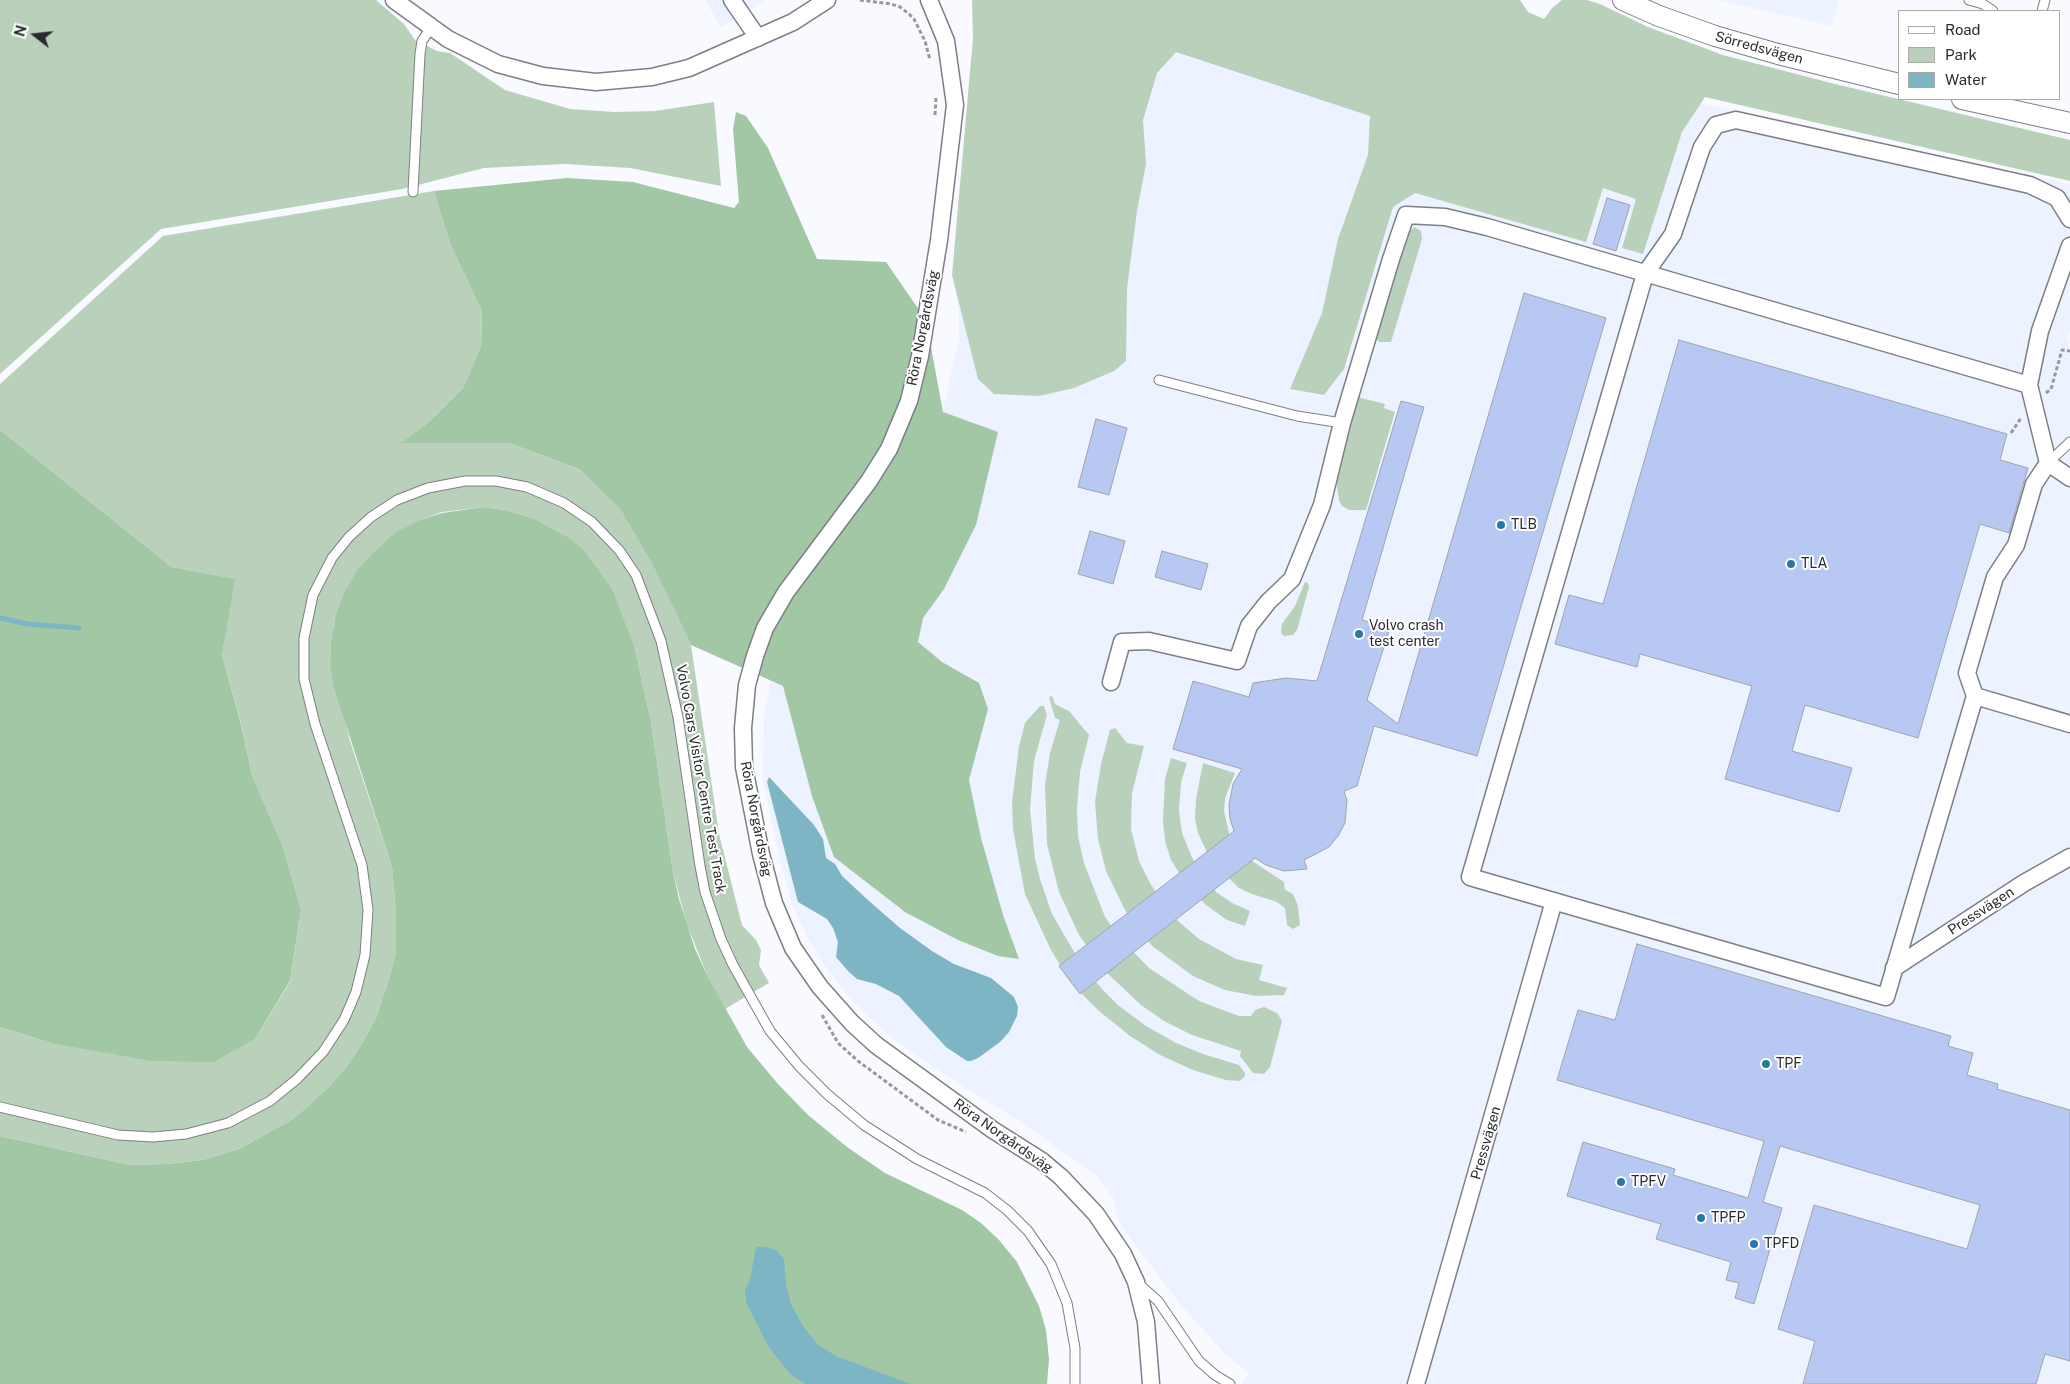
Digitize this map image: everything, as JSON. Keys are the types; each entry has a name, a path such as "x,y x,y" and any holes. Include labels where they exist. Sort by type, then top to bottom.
{"street":[{"path":"394,0 431,28 475,54 512,69 550,78 589,81 636,80 674,72 703,63 793,22 827,0"},
{"path":"732,0 758,38"},
{"name":"Röra Norgårdsväg","path":"929,0 946,41 955,105 939,240 920,356 909,401 889,448 870,481 786,592 765,628 747,685 743,728 744,768 761,854 774,903 793,948 820,986 852,1023 876,1045 994,1130 1042,1161 1061,1177 1096,1214 1113,1238 1136,1282 1146,1322 1151,1384"},
{"name":"Sörredsvägen","path":"1623,0 1659,16 1715,36 1778,54 1898,84"},
{"path":"1966,100 2070,124"},
{"path":"2048,463 2034,484 2016,545 1994,577 1967,673 1975,696 1886,997 1470,877 1645,274 1673,234 1702,147 1716,125 1736,120 2030,185 2058,198 2070,219"},
{"path":"1111,682 1122,642 1149,640 1237,661 1249,626 1268,602 1292,580 1322,505 1342,422 1390,259 1406,215 1445,217 1487,227 2029,385"},
{"path":"2070,246 2040,331 2029,385 2048,463 2070,478"},
{"path":"1975,696 2070,724"},
{"name":"Pressvägen","path":"1894,968 2024,883 2070,857"},
{"name":"Pressvägen","path":"1416,1384 1554,901"}],"lane":[{"path":"1969,0 1983,4 1992,10"},
{"path":"413,192 420,54 422,41 431,28"},
{"path":"1159,380 1297,416 1342,422"},
{"path":"2048,463 2070,442"},
{"name":"Volvo Cars Visitor Centre Test Track","path":"0,1106 118,1134 153,1137 186,1134 228,1123 263,1105 292,1084 323,1052 344,1020 356,992 366,955 368,916 366,886 362,866 315,724 304,679 302,650 304,632 316,587 332,558 350,537 371,517 404,497 428,488 466,481 496,481 527,487 564,502 592,522 619,550 639,583 661,641 678,717 698,857 705,892 732,965 770,1031 799,1066 827,1094 864,1125 917,1159 985,1193 1007,1210 1028,1231 1051,1264 1067,1303 1075,1343 1075,1384"},
{"path":"1136,1282 1158,1301 1198,1361 1230,1384"}],"path":[{"path":"860,0 891,4 900,7 909,14 914,19 925,41 932,66"},
{"path":"935,89 935,122"},
{"path":"817,1008 838,1043 858,1061 938,1120 972,1135"}],"shaded area":[{"path":"705,0 766,0 721,27"},
{"path":"979,0 1547,70 2070,184 2070,328 2068,339 2070,344 2070,1384 1242,1384 1249,1373 1227,1356 1180,1304 1125,1231 1116,1213 1113,1197 1095,1175 1030,1128 931,1066 893,1039 851,1000 825,966 808,938 792,904 778,853 763,781 764,718 772,672 939,429 959,337 958,282"},
{"path":"1717,0 1839,0 1832,26"}],"green space":[{"path":"0,0 376,0 404,24 415,40 437,51 450,53 505,90 570,109 614,112 655,111 714,102 721,186 630,168 564,164 484,168 402,189 161,229 0,374"},
{"path":"972,0 1520,0 1528,12 1544,19 1552,8 1562,0 1587,0 1600,4 1648,27 1723,55 1898,100 2070,140 2070,181 1705,97 1682,132 1643,254 1622,248 1636,199 1603,188 1586,242 1415,193 1393,207 1344,369 1324,395 1290,389 1322,313 1338,239 1368,155 1370,116 1176,52 1157,73 1143,120 1146,164 1137,211 1127,288 1126,361 1114,371 1074,388 1039,396 994,394 978,379 952,275 973,38"},
{"path":"736,112 746,116 768,148 817,259 886,262 926,320 943,412 998,432 976,525 944,589 923,618 918,642 942,662 979,683 988,709 969,780 981,838 1003,915 1019,959 998,956 958,940 905,912 834,857 812,796 783,686 691,645 652,564 620,509 579,469 509,443 401,443 429,422 463,388 481,346 482,311 450,244 434,191 567,178 633,182 734,208 739,202 733,129"},
{"path":"434,191 450,244 482,311 481,346 463,388 429,422 402,443 509,443 579,469 620,509 652,564 691,645 719,834 742,925 756,940 761,950 759,965 769,983 725,1009 708,977 687,925 673,872 651,722 635,649 566,536 533,518 505,510 483,507 442,512 420,520 335,618 330,661 350,741 392,867 396,914 396,952 388,984 376,1018 345,1069 326,1090 293,1119 239,1149 202,1160 167,1164 130,1165 0,1136 0,1027 51,1043 255,1039 290,982 301,910 283,847 252,775 241,723 222,655 234,579 172,567 0,430 0,384 163,236"},
{"path":"1414,227 1421,231 1422,239 1391,342 1379,342 1375,337 1405,237"},
{"path":"1357,397 1385,404 1384,408 1395,412 1366,510 1349,510 1342,506 1339,500 1335,473"},
{"path":"0,430 172,567 235,579 222,655 241,724 252,775 283,847 301,910 290,981 255,1039 213,1062 151,1061 51,1043 0,1027"},
{"path":"483,507 505,510 533,518 566,536 583,549 612,589 635,649 651,722 673,872 679,899 695,949 708,977 747,1047 778,1084 808,1115 847,1147 885,1173 962,1210 981,1223 999,1240 1017,1262 1039,1306 1046,1330 1049,1359 1047,1384 0,1384 0,1136 130,1165 167,1164 202,1160 239,1149 293,1119 326,1090 345,1069 376,1018 396,952 396,914 392,867 334,688 330,661 335,618 345,591 358,569 395,533 420,520 442,513"},
{"path":"1305,582 1308,583 1309,587 1297,630 1293,635 1284,636 1281,633 1282,624 1295,606"},
{"path":"1052,696 1055,704 1069,711 1089,735 1080,772 1077,807 1078,836 1084,863 1105,917 1119,937 1149,968 1199,1001 1239,1016 1251,1016 1255,1010 1264,1007 1277,1013 1282,1021 1270,1067 1264,1074 1253,1073 1240,1056 1241,1051 1192,1035 1164,1021 1141,1005 1103,969 1079,935 1059,892 1047,844 1045,785 1050,753 1060,720 1055,718 1049,697"},
{"path":"1040,706 1044,706 1047,715 1034,761 1030,809 1035,859 1052,914 1080,962 1119,1006 1146,1026 1176,1043 1239,1065 1245,1073 1245,1076 1240,1081 1226,1080 1193,1070 1160,1055 1130,1036 1084,996 1063,970 1050,948 1025,894 1013,829 1012,802 1019,746 1025,723"},
{"path":"1115,728 1127,743 1144,746 1132,793 1131,829 1139,861 1151,885 1178,921 1199,939 1236,959 1263,965 1259,980 1287,988 1284,995 1256,996 1225,990 1193,976 1152,946 1125,910 1106,871 1098,839 1095,802 1101,764 1110,730"},
{"path":"1171,758 1187,763 1181,782 1179,811 1182,833 1191,855 1199,872 1216,892 1232,903 1250,911 1245,926 1227,920 1206,905 1189,888 1171,860 1165,841 1163,821 1165,779"},
{"path":"1203,763 1235,773 1225,798 1224,811 1229,833 1235,845 1246,857 1284,882 1285,890 1293,894 1298,906 1300,925 1293,929 1287,925 1285,908 1277,902 1239,888 1211,861 1198,833 1195,818 1196,799"}],"water":[{"path":"769,777 814,825 823,839 826,858 835,864 842,876 869,901 900,928 932,951 954,964 991,978 1014,997 1018,1007 1017,1016 1009,1032 1000,1042 978,1058 967,1061 946,1047 899,996 876,984 857,979 849,972 836,957 838,942 833,928 827,919 798,902 767,782"},
{"path":"756,1247 776,1250 784,1259 786,1285 791,1304 803,1326 818,1345 836,1356 910,1384 806,1384 791,1375 768,1346 746,1302 745,1290 750,1280"}],"building":[{"path":"1607,198 1630,205 1616,251 1593,244"},
{"path":"1524,293 1606,318 1477,756 1374,726 1357,786 1344,791 1347,801 1345,823 1329,847 1304,860 1307,869 1284,871 1266,865 1255,858 1080,994 1059,966 1234,831 1230,819 1229,805 1233,784 1242,769 1173,749 1193,681 1249,697 1253,683 1286,678 1317,681 1401,401 1424,407 1362,620 1390,628 1367,700 1398,724"},
{"name":"TLA","path":"1679,340 2007,434 2000,460 2028,468 2009,533 1980,524 1918,738 1805,705 1792,751 1852,768 1839,812 1725,779 1752,686 1640,654 1637,667 1555,644 1569,595 1603,604"},
{"path":"1096,419 1127,428 1109,495 1078,487"},
{"path":"1090,531 1125,541 1113,584 1078,574"},
{"path":"1162,551 1208,564 1201,590 1155,577"},
{"path":"1637,944 1951,1036 1948,1046 1973,1053 1967,1075 1998,1084 1997,1089 2070,1110 2070,1361 2045,1354 2036,1384 1803,1384 1815,1341 1778,1329 1814,1205 1967,1249 1980,1205 1780,1146 1763,1202 1782,1208 1754,1304 1735,1298 1739,1283 1726,1280 1731,1262 1656,1239 1661,1224 1567,1196 1583,1142 1675,1169 1673,1175 1748,1198 1764,1141 1557,1080 1578,1010 1615,1020"}],"waterway":[{"path":"0,618 28,624 79,628"}],"place":[{"name":"TLB","path":"1501,525"},
{"name":"TLA","path":"1791,564"},
{"name":"Volvo crash test center","path":"1359,634"},
{"name":"TPF","path":"1766,1064"},
{"name":"TPFV","path":"1621,1182"},
{"name":"TPFP","path":"1701,1218"},
{"name":"TPFD","path":"1754,1244"}]}
